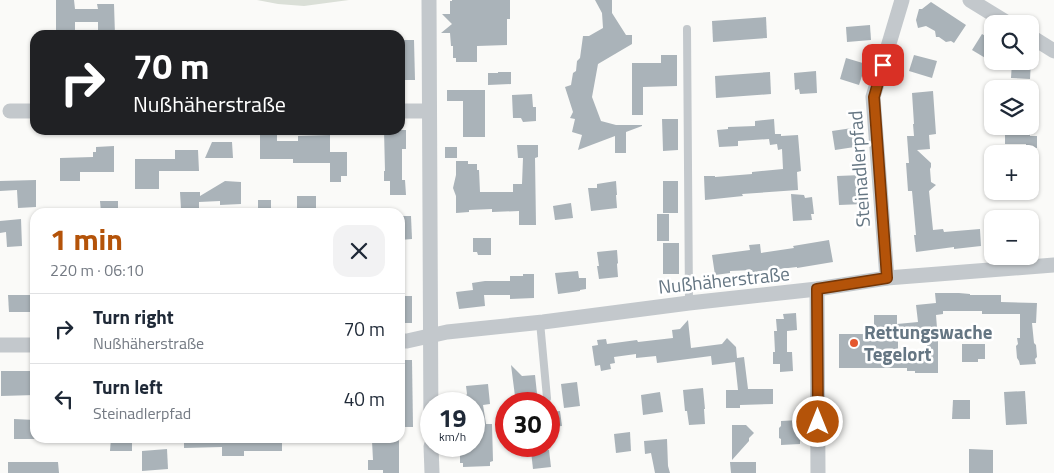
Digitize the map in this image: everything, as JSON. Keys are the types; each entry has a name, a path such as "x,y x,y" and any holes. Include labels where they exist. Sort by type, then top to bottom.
{"street":[{"path":"429,0 431,392"},
{"name":"Steinadlerpfad","path":"887,278 874,97 902,0"},
{"path":"970,0 994,15"},
{"path":"1039,42 1054,51"},
{"path":"10,111 30,111"},
{"path":"405,111 429,111"},
{"name":"Nußhäherstraße","path":"405,341 447,332 817,289 887,278 1054,265"},
{"path":"817,289 818,473"},
{"path":"0,345 30,345"},
{"path":"431,457 432,473"}],"lane":[{"path":"687,29 689,303"},
{"path":"540,322 546,392"}],"shaded area":[{"path":"257,0 349,0 304,6"}],"building":[{"path":"56,0 74,0 75,9 98,9 97,4 114,4 115,30 98,30 98,22 75,22 75,30 56,30"},
{"path":"510,0 510,19 507,19 507,45 477,46 477,62 456,62 456,58 453,58 450,33 441,33 452,24 442,14 450,14 450,1"},
{"path":"595,0 612,0 612,13 626,35 632,35 632,44 598,64 592,97 601,121 616,125 642,125 626,132 626,153 615,153 615,136 578,150 582,135 572,132 575,119 570,118 573,112 565,87 571,85 573,73 576,71 583,36 589,36 603,28 602,13"},
{"path":"931,2 966,25 954,43 951,41 946,42 936,37 935,31 926,26 918,28 916,20 919,9 922,9"},
{"path":"766,17 767,38 713,42 712,21"},
{"path":"870,25 871,40 847,42 846,27"},
{"path":"982,34 984,35 984,57 972,50"},
{"path":"405,40 414,40 415,80 405,80"},
{"path":"661,55 677,55 677,86 643,87 643,115 632,115 632,63 661,63"},
{"path":"914,55 937,61 932,78 909,71"},
{"path":"846,58 866,64 859,85 840,79"},
{"path":"1011,70 1030,70 1030,79 1011,78"},
{"path":"816,71 817,93 800,94 799,89 795,90 794,73"},
{"path":"511,72 511,84 488,85 488,73"},
{"path":"770,72 771,94 716,98 715,76"},
{"path":"447,90 485,90 485,137 463,137 463,101 447,101"},
{"path":"933,91 936,134 929,135 930,149 917,150 931,163 931,182 936,185 929,191 933,230 943,229 944,232 980,229 981,246 916,252 912,191 908,191 906,163 909,163 907,136 914,136 912,93"},
{"path":"532,94 533,107 536,107 536,121 523,122 521,118 513,118 512,95"},
{"path":"662,119 678,119 678,150 663,151"},
{"path":"774,119 775,134 781,134 781,136 798,135 801,171 797,172 798,190 742,194 743,196 705,200 704,176 752,174 752,172 783,169 782,149 778,150 777,144 770,145 769,139 738,141 738,146 719,147 717,130 728,129 728,127 755,126 755,121"},
{"path":"859,127 861,146 835,150 832,131"},
{"path":"406,130 406,149 402,149 402,180 405,180 406,195 390,195 390,181 384,181 384,135 405,135"},
{"path":"260,135 277,135 277,141 298,141 298,136 330,135 330,152 347,152 347,176 341,176 341,182 330,182 330,163 293,163 293,159 260,159"},
{"path":"1005,135 1037,136 1037,145 1005,144"},
{"path":"212,142 232,142 233,158 205,158"},
{"path":"517,145 538,145 538,157 535,158 536,225 519,225 519,211 492,212 492,209 469,210 469,212 456,213 456,196 453,188 456,175 456,161 468,161 468,164 477,164 480,192 513,192 513,184 522,184 523,158 518,158"},
{"path":"114,146 114,172 80,172 80,181 60,181 60,158 93,157 96,147"},
{"path":"445,147 457,147 457,158 445,158"},
{"path":"175,150 198,150 199,171 159,171 159,189 135,189 135,159 175,159"},
{"path":"862,175 864,204 839,205 837,176"},
{"path":"36,180 36,207 18,208 17,190 0,191 0,181"},
{"path":"225,181 241,182 241,204 220,205 220,201 199,202 199,208 181,208 180,192 200,192 200,196"},
{"path":"616,181 617,208 591,211 588,188 597,188 597,184"},
{"path":"663,181 678,181 678,213 663,213"},
{"path":"791,194 804,195 805,198 812,197 814,214 811,214 812,220 793,221"},
{"path":"297,196 316,196 316,208 297,208"},
{"path":"258,200 271,200 271,208 258,208"},
{"path":"100,201 118,201 118,208 101,208"},
{"path":"571,203 573,218 555,220 553,206"},
{"path":"657,214 669,214 669,241 657,241"},
{"path":"405,216 411,216 412,239 405,240"},
{"path":"21,219 22,246 7,247 6,232 0,233 0,221"},
{"path":"473,238 491,238 491,255 478,255 477,252 473,252"},
{"path":"829,240 833,262 753,272 752,270 730,271 730,273 715,275 712,255 750,250 749,245 760,244 761,253"},
{"path":"663,243 679,243 679,274 663,274"},
{"path":"617,250 618,277 599,279 597,252"},
{"path":"578,271 579,278 586,278 586,289 558,294 555,273"},
{"path":"523,274 534,274 534,298 510,299 510,295 484,295 485,306 459,309 456,292 473,290 472,283 510,281 510,276 523,276"},
{"path":"935,293 1001,295 1001,302 1037,303 1036,323 1032,323 1034,343 1036,345 1036,364 1020,365 1017,358 1016,346 1018,344 1017,338 1020,338 1020,314 982,314 982,311 943,311 943,314 936,315 938,373 915,373 915,371 907,371 907,368 839,368 839,334 874,334 874,315 897,315 897,324 918,322 916,305 936,303","holes":["927,333 927,358 898,358 898,335"]},
{"path":"8,295 30,295 30,312 9,312"},
{"path":"405,296 412,296 412,323 405,323"},
{"path":"796,313 797,330 787,331 787,352 792,352 793,371 780,372 780,364 773,364 773,352 775,352 774,331 777,331 776,319 784,319 783,314"},
{"path":"688,320 691,348 722,344 727,338 736,347 737,358 744,357 748,389 773,389 773,404 740,405 740,408 726,408 726,390 738,390 735,362 712,365 711,356 657,363 656,356 636,358 636,354 614,357 615,363 610,364 611,369 601,371 600,365 595,366 592,346 598,345 597,340 606,339 607,344 673,338 672,330 680,329"},
{"path":"962,344 985,344 985,359 978,359 978,362 962,362"},
{"path":"405,360 412,360 413,427 405,427"},
{"path":"511,365 522,376 535,375 537,392 514,392"},
{"path":"1,371 30,371 30,395 1,396"},
{"path":"577,382 580,406 564,408 561,384"},
{"path":"488,384 490,404 485,405 485,392 467,392 466,386"},
{"path":"703,388 705,424 689,425 687,411 685,411 683,390"},
{"path":"1025,391 1027,424 1006,425 1004,392"},
{"path":"660,392 663,412 643,415 641,395"},
{"path":"953,400 970,400 970,419 952,419"},
{"path":"485,418 486,424 492,424 493,461 490,462 490,466 463,467 463,463 460,463 460,457 485,457"},
{"path":"14,419 30,420 30,439 14,439"},
{"path":"800,420 800,444 781,445 779,428 781,421"},
{"path":"732,425 746,425 754,433 732,460"},
{"path":"630,432 631,451 616,453 614,434"},
{"path":"667,439 670,473 655,473 651,453 645,454 644,441"},
{"path":"111,443 132,443 132,451 110,451"},
{"path":"184,443 282,443 282,451 244,451 244,456 222,456 222,447 184,448"},
{"path":"372,443 399,443 399,473 383,473 383,470 368,470 368,460 373,460"},
{"path":"167,449 168,469 142,471 142,451"},
{"path":"969,449 993,450 993,473 969,473"},
{"path":"532,457 550,457 551,467 533,469"},
{"path":"8,462 58,462 59,473 8,473"},
{"path":"730,462 756,462 756,473 731,473"}],"place":[{"name":"Rettungswache Tegelort","path":"854,343"}],"route":[{"path":"818,422 817,289 887,278 874,97 883,65"}]}
